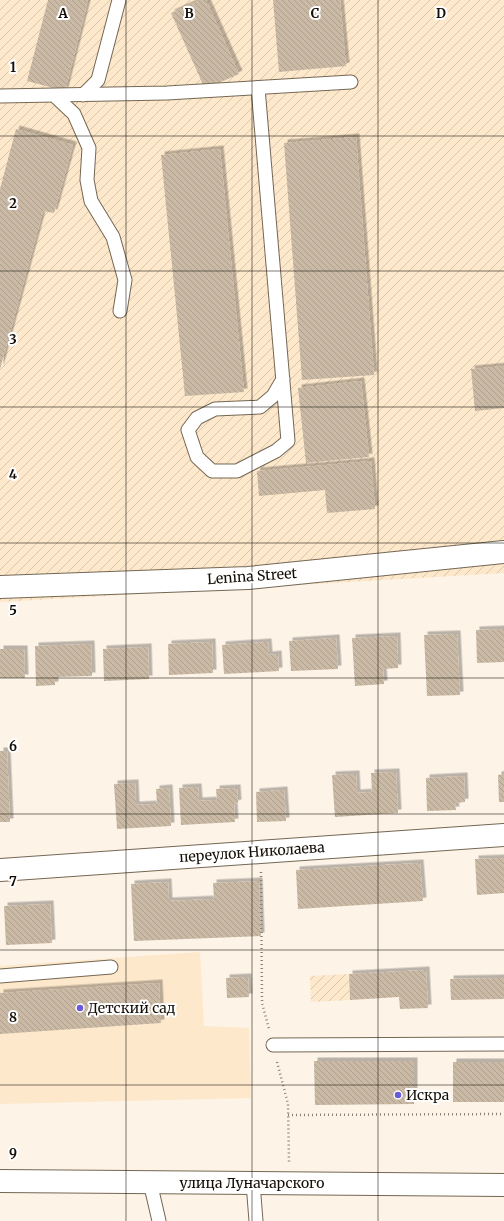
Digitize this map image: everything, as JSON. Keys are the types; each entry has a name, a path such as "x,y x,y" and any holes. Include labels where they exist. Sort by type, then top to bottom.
{"main road":[{"name":"Lenina Street","path":"0,587 248,578 504,552"},
{"name":"переулок Николаева","path":"0,870 504,835"},
{"name":"улица Луначарского","path":"0,1181 504,1185"}],"lane":[{"path":"83,95 98,80 119,0"},
{"path":"0,96 167,93 351,82"},
{"path":"258,88 288,441 276,451 237,471 212,471 197,457 188,430 197,418 215,409 260,407 273,396 282,379"},
{"path":"55,96 74,114 89,148 87,180 92,201 113,237 125,280 120,311"},
{"path":"0,976 111,968"},
{"path":"273,1045 504,1044"},
{"path":"150,1182 159,1221"},
{"path":"253,1183 256,1221"}],"path":[{"path":"261,852 262,1003 288,1104 290,1183"},
{"path":"288,1115 504,1114"}],"shaded area":[{"path":"0,0 504,0 504,573 0,602"},
{"path":"200,952 204,1026 249,1028 251,1098 0,1104 0,966"},
{"path":"349,974 350,1000 311,1002 310,976"}],"building":[{"path":"48,0 88,0 65,91 27,81"},
{"path":"200,0 206,0 239,74 205,89 171,13"},
{"path":"273,0 340,0 346,66 279,72"},
{"path":"16,129 73,145 54,213 43,211 0,369 0,189"},
{"path":"356,137 374,375 302,380 284,143"},
{"path":"220,149 244,392 185,396 161,155"},
{"path":"504,366 504,408 475,411 471,369"},
{"path":"361,381 369,457 306,463 298,388"},
{"path":"371,461 375,509 327,513 325,490 259,496 257,471"},
{"path":"504,629 504,662 477,663 476,630"},
{"path":"457,634 460,695 427,696 424,635"},
{"path":"397,636 398,668 383,669 384,684 355,686 352,638"},
{"path":"336,638 338,669 291,671 289,641"},
{"path":"212,642 213,673 169,675 168,644"},
{"path":"268,642 269,655 278,654 279,671 224,674 222,645"},
{"path":"91,644 92,676 55,677 55,685 36,686 35,646"},
{"path":"148,647 149,679 104,681 103,649"},
{"path":"0,649 24,649 25,678 0,678"},
{"path":"0,751 7,751 10,822 0,822"},
{"path":"396,772 398,813 335,817 332,775 356,774 357,793 372,792 371,773"},
{"path":"504,774 504,802 499,802 498,775"},
{"path":"464,776 465,802 455,803 456,810 427,811 426,778"},
{"path":"135,783 136,805 157,804 156,789 169,788 171,826 117,829 114,784"},
{"path":"198,787 199,801 217,800 216,789 237,788 238,803 234,804 235,822 181,825 179,788"},
{"path":"284,790 286,821 257,822 256,792"},
{"path":"504,858 504,893 477,895 475,859"},
{"path":"420,863 423,901 298,909 296,870"},
{"path":"259,881 261,936 134,941 131,884 168,882 169,901 214,899 213,883"},
{"path":"50,904 52,943 6,945 4,906"},
{"path":"426,970 428,1008 400,1009 399,997 350,1000 349,974"},
{"path":"248,977 249,997 227,998 226,978"},
{"path":"504,978 504,999 451,1000 450,979"},
{"name":"Детский сад","path":"159,983 161,1023 0,1034 0,993"},
{"path":"314,1061 414,1061 414,1104 315,1105"},
{"path":"453,1062 504,1062 504,1102 453,1102"}],"place":[{"name":"Детский сад","path":"80,1008"},
{"name":"Искра","path":"398,1095"}]}
